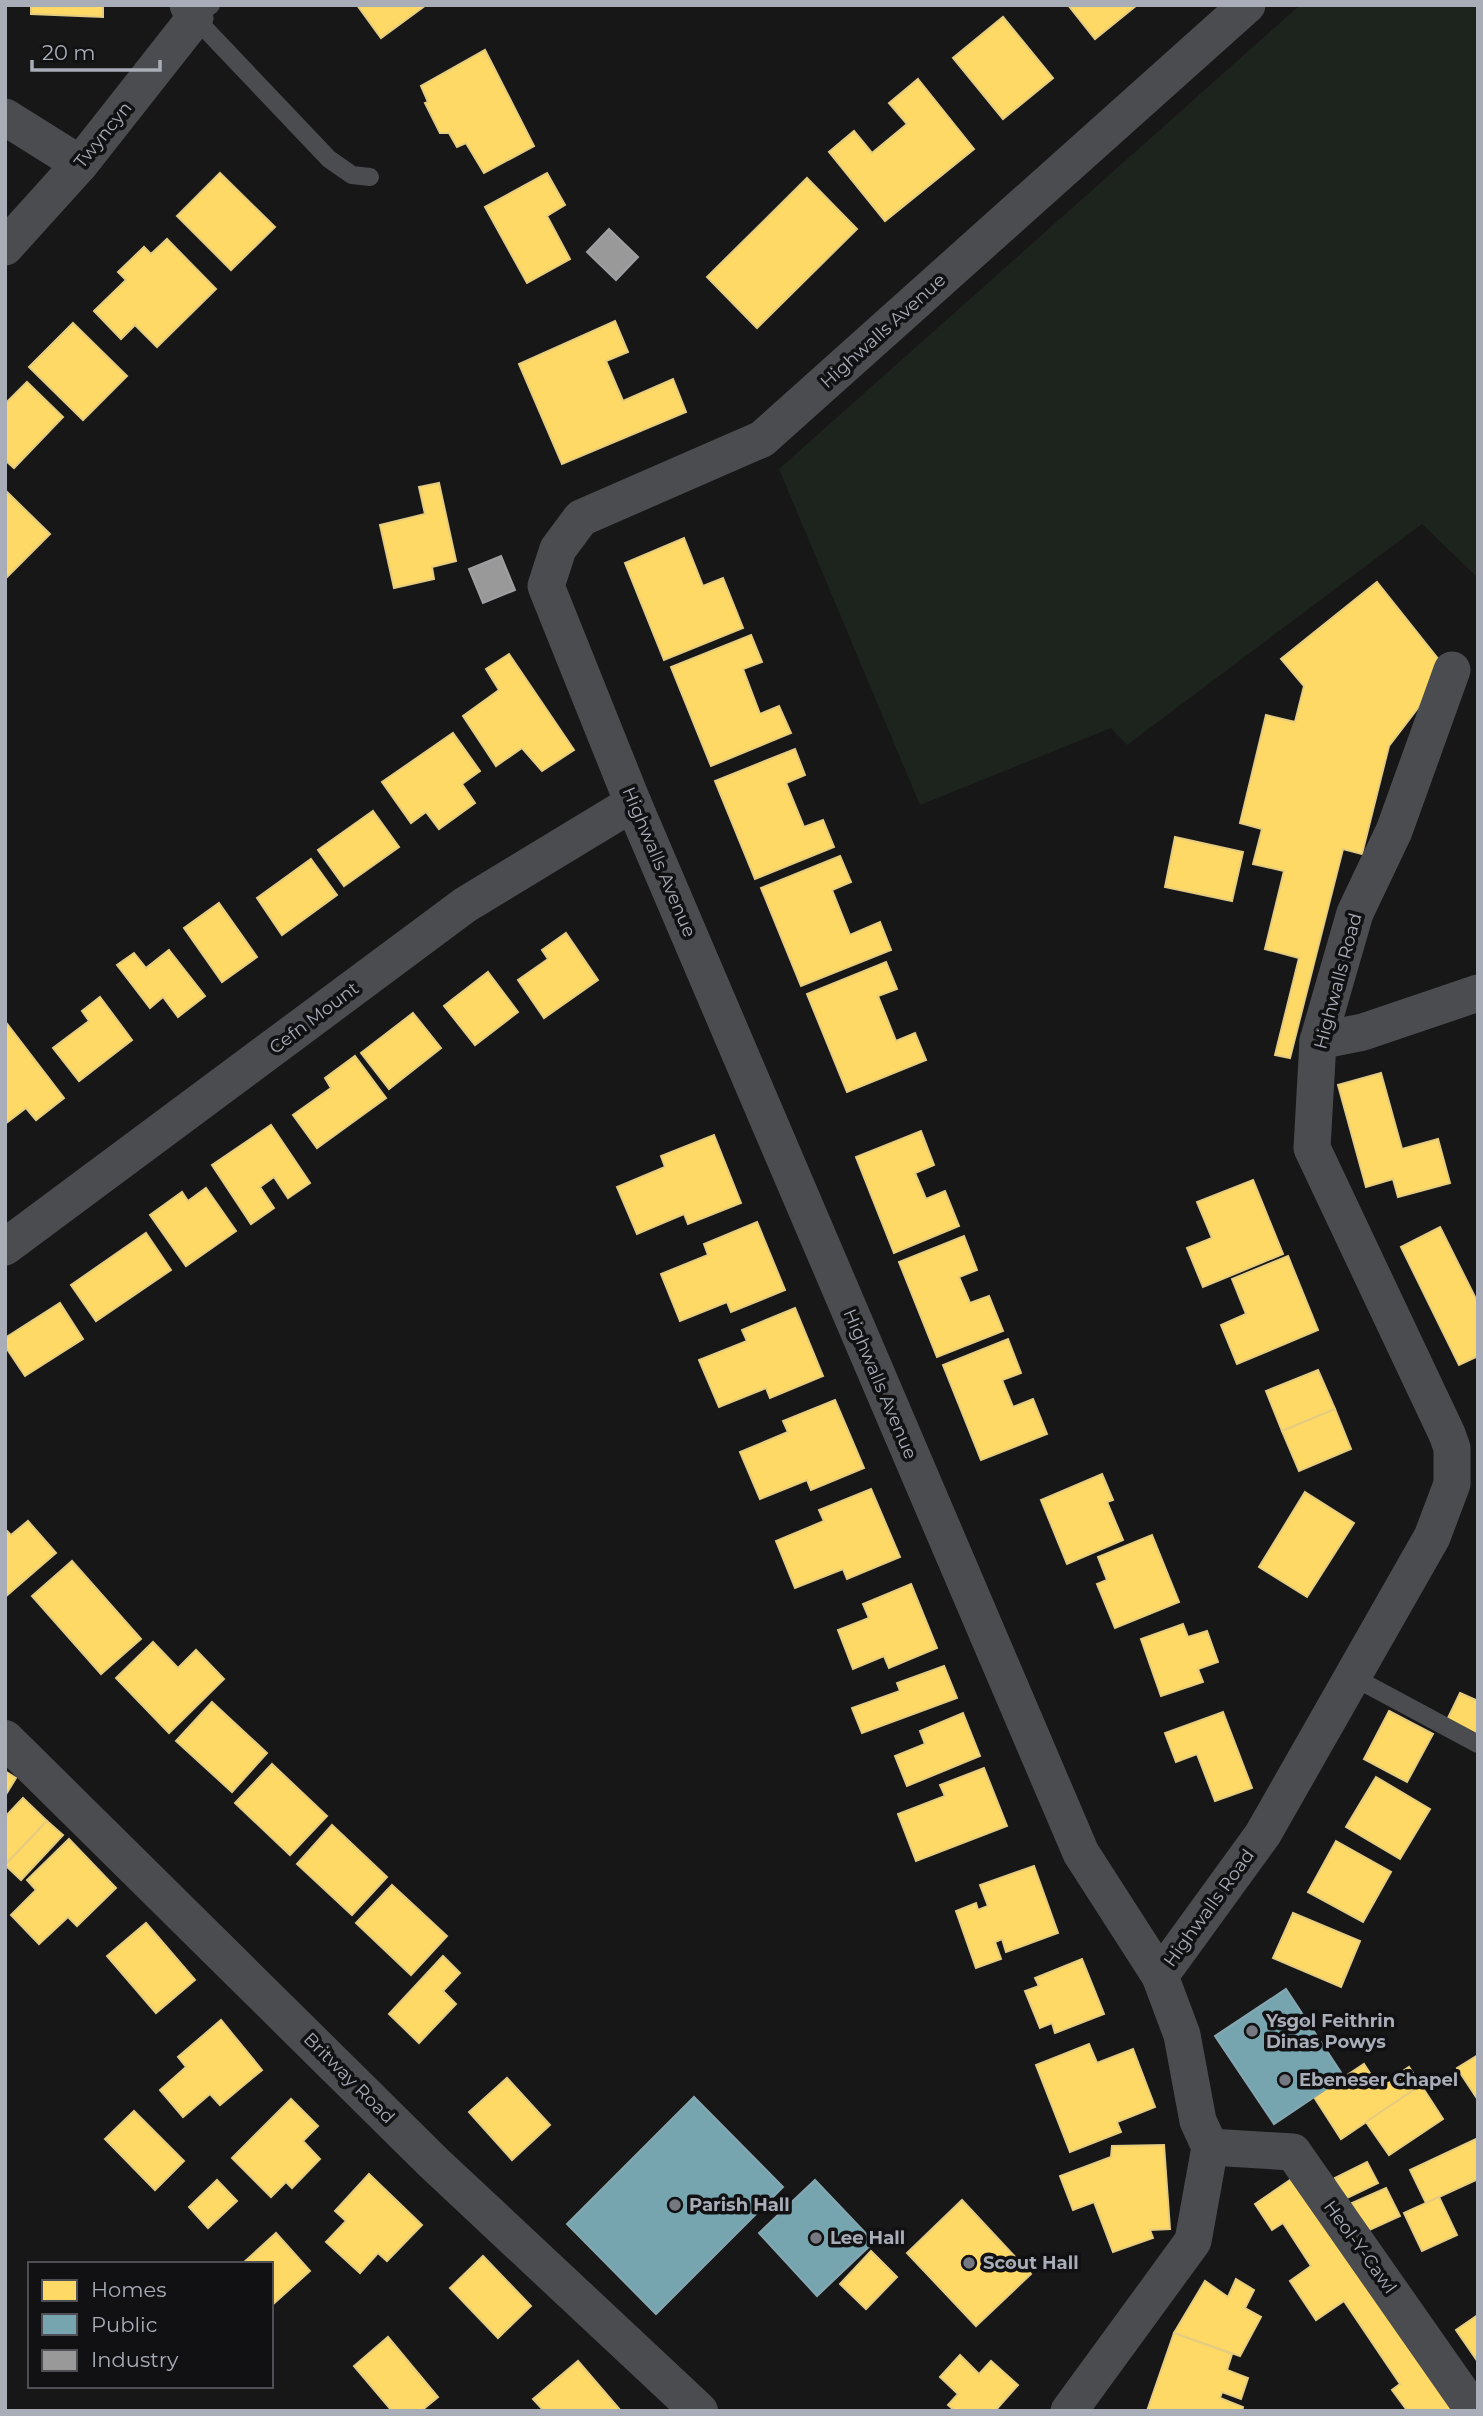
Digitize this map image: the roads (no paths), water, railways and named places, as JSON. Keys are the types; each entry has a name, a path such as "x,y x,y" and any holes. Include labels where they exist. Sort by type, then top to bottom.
{"street":[{"name":"Highwalls Avenue","path":"1160,1976 1080,1853 633,803 547,586 558,549 581,517 762,439 1247,5"},
{"name":"Twyncyn","path":"5,247 80,164 198,10"},
{"path":"5,117 80,164"},
{"name":"Highwalls Road","path":"1210,2147 1198,2121 1182,2035 1160,1976 1263,1834 1355,1678 1433,1537 1449,1498 1465,1443 1312,1148 1318,1041 1355,913 1394,831 1452,670"},
{"name":"Cefn Mount","path":"5,1247 466,905 633,803"},
{"path":"1318,1041 1363,1032 1478,993"},
{"name":"Britway Road","path":"5,1739 434,2163 699,2411"},
{"path":"1069,2411 1193,2241 1210,2147"},
{"name":"Heol-Y-Cawl","path":"1210,2147 1293,2152 1474,2411"}],"lane":[{"path":"198,10 329,159 352,175 369,177"},
{"path":"1355,1678 1478,1744"}],"place":[{"name":"Ysgol Feithrin Dinas Powys","path":"1252,2031"},
{"name":"Ebeneser Chapel","path":"1285,2080"},
{"name":"Parish Hall","path":"675,2205"},
{"name":"Lee Hall","path":"816,2238"},
{"name":"Scout Hall","path":"969,2263"}]}
